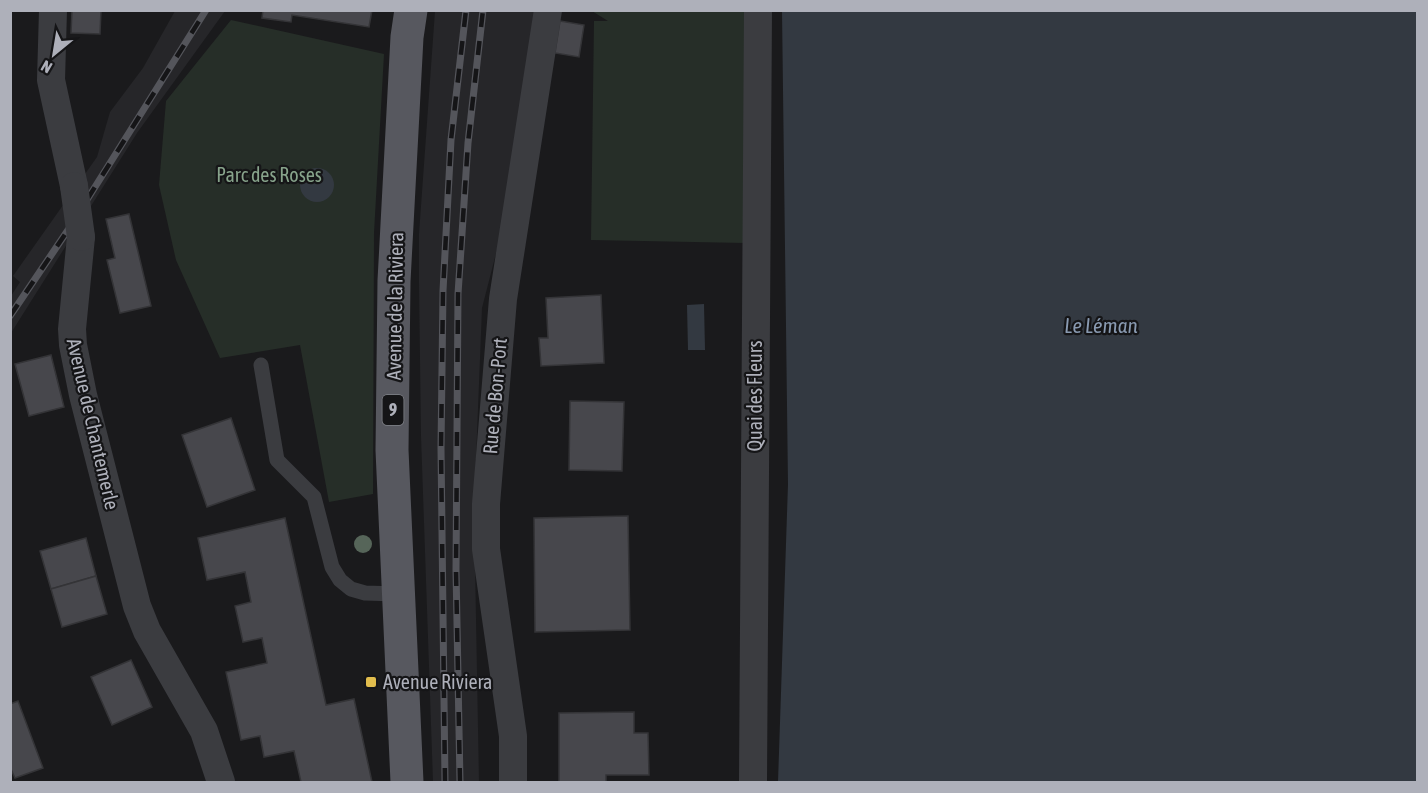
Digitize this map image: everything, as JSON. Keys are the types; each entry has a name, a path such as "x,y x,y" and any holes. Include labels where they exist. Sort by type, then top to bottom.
{"main road":[{"name":"Avenue de la Riviera","path":"407,783 392,450 394,281 407,37 411,10"}],"street":[{"name":"Avenue de Chantemerle","path":"53,10 51,80 74,186 81,237 72,329 83,395 137,606 147,631 204,731 221,783"},
{"name":"Rue de Bon-Port","path":"513,783 513,736 486,549 486,504 503,299 548,10"},
{"name":"Quai des Fleurs","path":"753,783 758,10"}],"lane":[{"path":"261,365 277,460 314,497 332,567 340,580 351,589 364,593 398,594"}],"shaded area":[{"path":"175,11 225,11 137,133 11,333 11,296 20,282 13,276 97,157 110,112 143,68"},
{"path":"435,11 539,11 500,238 482,308 474,509 479,782 433,782 421,436 419,234"}],"green space":[{"path":"592,11 747,11 745,243 591,240 594,21 608,21"},
{"name":"Parc des Roses","path":"231,20 384,54 374,233 373,494 329,502 300,345 220,358 176,260 159,185 166,101"}],"water":[{"name":"Le Léman","path":"782,11 1417,11 1417,782 778,782 788,484"},
{"path":"317,168 329,173 334,185 329,197 317,202 305,197 300,185 305,173"},
{"path":"704,304 705,350 688,350 687,305"}],"building":[{"path":"72,10 101,10 100,34 71,33"},
{"path":"263,10 372,10 369,27 292,15 291,22 262,18"},
{"path":"560,21 584,25 579,57 555,53"},
{"path":"129,214 151,306 120,313 107,260 115,258 106,219"},
{"path":"601,295 604,363 541,366 539,338 548,338 546,298"},
{"path":"51,355 64,407 29,416 15,364"},
{"path":"570,401 624,402 622,471 569,470"},
{"path":"231,418 255,490 207,507 182,435"},
{"path":"628,516 630,630 535,632 534,518"},
{"path":"285,518 326,705 354,699 372,782 301,782 294,751 264,757 260,736 241,740 226,672 267,663 262,638 243,642 235,606 251,602 245,572 207,580 198,538"},
{"path":"86,538 96,576 51,589 40,551"},
{"path":"96,576 107,614 62,627 51,589"},
{"path":"131,660 152,707 112,725 91,677"},
{"path":"18,701 43,768 15,778 10,767 10,704"},
{"path":"634,712 634,733 648,733 649,775 606,775 606,782 559,782 559,713"}],"railway":[{"path":"10,316 68,230 206,10"},
{"path":"445,782 441,448 443,291 451,140 466,10"},
{"path":"460,782 456,570 458,294 468,143 483,10"}],"place":[{"name":"Avenue Riviera","path":"371,682"}]}
